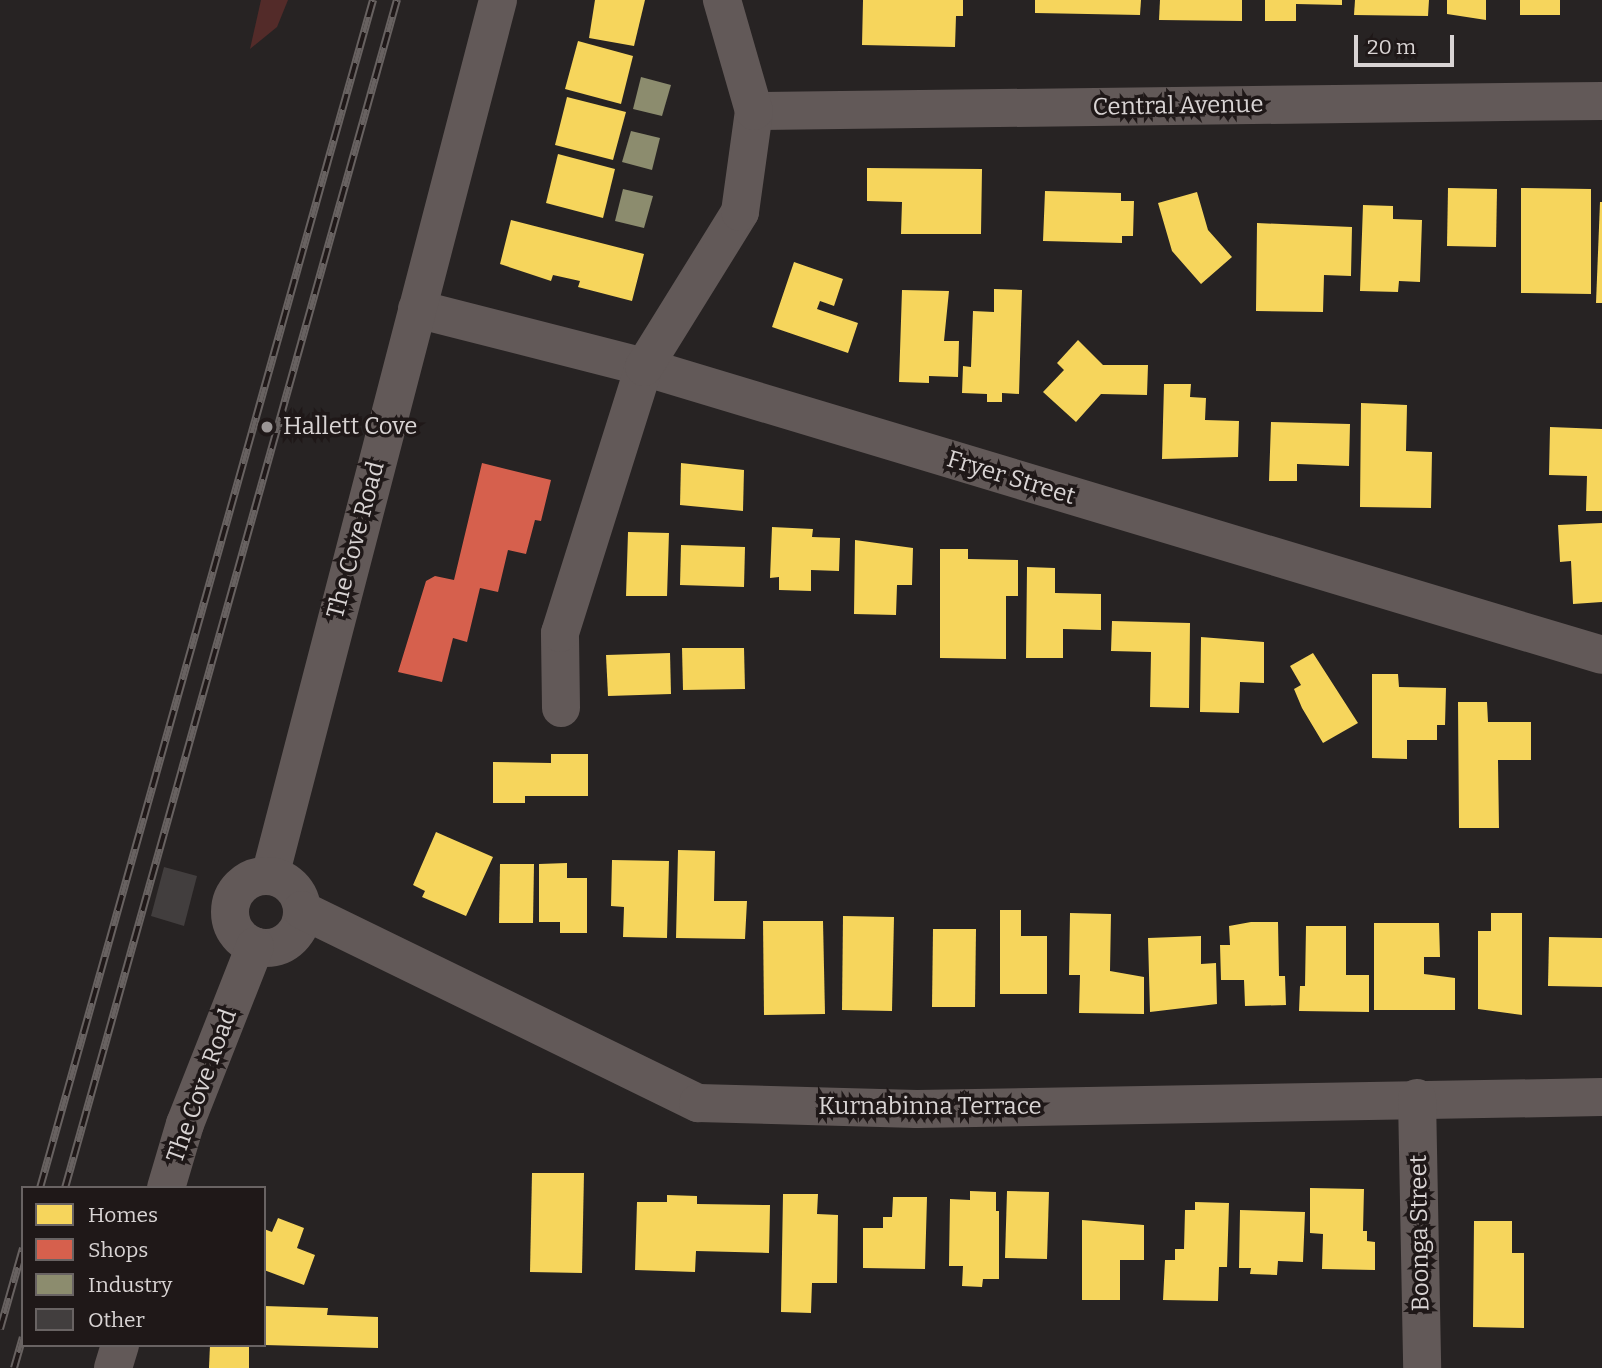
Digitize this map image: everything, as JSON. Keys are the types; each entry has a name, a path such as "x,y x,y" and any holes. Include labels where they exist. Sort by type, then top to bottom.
{"street":[{"name":"The Cove Road","path":"270,876 498,0"},
{"path":"561,708 560,632 644,367 740,212 754,111 722,0"},
{"name":"Central Avenue","path":"754,111 1602,101"},
{"name":"Fryer Street","path":"417,309 644,367 1602,655"},
{"path":"270,876 292,887 302,910 296,932 288,941 267,948 255,946 236,932 231,922 232,899 247,881 270,876"},
{"name":"Kurnabinna Terrace","path":"302,910 698,1104 916,1109 1417,1098 1602,1097"},
{"name":"The Cove Road","path":"167,1186 185,1124 255,946"},
{"name":"Boonga Street","path":"1417,1098 1422,1368"},
{"path":"113,1368 119,1347"}],"shaded area":[{"path":"261,0 288,0 277,27 250,49"}],"building: Homes":[{"path":"595,0 645,0 634,46 589,38"},
{"path":"863,0 963,0 963,16 956,16 955,47 862,45"},
{"path":"1035,0 1141,0 1140,15 1035,13"},
{"path":"1160,0 1242,0 1242,21 1159,20"},
{"path":"1265,0 1342,0 1342,5 1296,4 1296,21 1265,21"},
{"path":"1355,0 1429,0 1428,16 1354,15"},
{"path":"1447,0 1486,0 1486,20 1447,14"},
{"path":"1520,0 1560,0 1560,15 1520,15"},
{"path":"578,41 633,56 621,104 565,89"},
{"path":"567,97 626,112 613,160 555,145"},
{"path":"558,154 615,169 603,218 546,203"},
{"path":"867,168 982,169 981,234 901,234 902,202 867,201"},
{"path":"1448,188 1497,189 1496,247 1447,246"},
{"path":"1521,188 1591,189 1591,294 1521,293"},
{"path":"1045,191 1121,193 1121,201 1134,201 1133,236 1122,236 1122,243 1043,241"},
{"path":"1197,192 1208,230 1232,257 1201,284 1172,251 1158,203"},
{"path":"1600,202 1602,303 1596,303"},
{"path":"1363,205 1393,206 1393,219 1422,220 1420,282 1399,281 1398,292 1360,291"},
{"path":"511,220 644,254 632,301 578,287 580,281 553,275 551,281 500,264"},
{"path":"1257,223 1352,227 1351,276 1324,275 1323,312 1256,311"},
{"path":"794,262 843,279 834,306 820,301 817,309 858,323 848,353 772,327"},
{"path":"994,289 1022,290 1019,394 1002,393 1002,402 987,402 987,394 962,393 963,366 971,367 973,311 994,312"},
{"path":"902,290 949,291 944,341 959,341 958,377 929,376 929,383 899,382"},
{"path":"1078,340 1103,365 1148,365 1147,395 1101,394 1076,422 1043,392 1064,370 1057,363"},
{"path":"1164,384 1191,384 1190,397 1206,398 1205,420 1239,421 1238,457 1162,459"},
{"path":"1361,403 1407,405 1406,451 1432,452 1431,508 1360,507"},
{"path":"1271,422 1350,424 1349,466 1297,464 1297,481 1269,481"},
{"path":"1550,427 1602,429 1602,511 1586,511 1587,476 1549,475"},
{"path":"681,463 744,470 743,511 680,505"},
{"path":"1602,523 1602,602 1573,604 1571,561 1560,562 1558,525"},
{"path":"772,527 813,529 812,537 840,538 839,571 811,570 811,591 779,590 779,577 770,578"},
{"path":"628,532 669,533 667,596 626,596"},
{"path":"855,540 913,548 912,585 897,585 896,615 854,614"},
{"path":"681,545 745,547 744,587 680,585"},
{"path":"940,549 968,549 968,559 1018,560 1018,596 1006,596 1006,659 940,658"},
{"path":"1027,567 1055,568 1055,593 1101,594 1101,630 1063,629 1063,658 1026,658"},
{"path":"1112,621 1190,623 1189,708 1150,707 1151,652 1111,651"},
{"path":"1201,637 1264,642 1264,683 1240,682 1239,713 1200,712"},
{"path":"682,648 744,648 745,689 683,690"},
{"path":"670,653 671,694 608,696 606,655"},
{"path":"1313,653 1358,723 1323,743 1302,708 1294,689 1301,685 1290,666"},
{"path":"1372,674 1398,674 1399,687 1446,688 1445,725 1437,725 1437,740 1407,740 1407,759 1372,758"},
{"path":"1458,702 1487,702 1488,722 1531,722 1531,760 1498,760 1499,828 1459,828"},
{"path":"551,754 588,754 588,796 525,796 525,803 493,803 493,762 551,763"},
{"path":"436,832 493,857 466,916 422,897 425,891 413,885"},
{"path":"678,850 715,851 714,901 747,901 745,939 676,938"},
{"path":"612,860 669,861 667,938 623,937 624,907 611,906"},
{"path":"567,863 567,878 587,878 587,933 560,933 560,922 539,922 539,864"},
{"path":"500,864 534,864 533,923 499,923"},
{"path":"1000,910 1021,910 1021,936 1047,936 1047,994 1000,994"},
{"path":"1070,913 1111,914 1110,971 1144,977 1144,1014 1079,1013 1080,975 1069,975"},
{"path":"1491,913 1522,913 1522,1015 1478,1009 1478,931 1491,931"},
{"path":"843,916 894,917 892,1011 842,1010"},
{"path":"763,921 823,921 825,1014 764,1015"},
{"path":"1251,922 1278,922 1279,976 1285,976 1286,1005 1245,1006 1244,980 1221,980 1220,945 1230,945 1229,926"},
{"path":"1374,923 1439,923 1440,957 1424,957 1424,974 1455,978 1455,1010 1374,1010"},
{"path":"1306,926 1346,926 1346,975 1369,975 1369,1012 1299,1011 1300,986 1305,986"},
{"path":"933,929 976,929 975,1007 932,1007"},
{"path":"1201,936 1201,964 1216,963 1217,1004 1150,1012 1148,938"},
{"path":"1549,937 1602,938 1602,987 1548,986"},
{"path":"532,1173 584,1173 582,1273 530,1272"},
{"path":"1310,1188 1364,1189 1363,1231 1367,1231 1367,1241 1375,1242 1375,1270 1322,1269 1323,1234 1310,1233"},
{"path":"970,1191 996,1192 996,1211 999,1211 999,1279 983,1279 982,1287 962,1286 963,1266 949,1266 950,1199 970,1200"},
{"path":"1007,1191 1049,1192 1047,1259 1005,1258"},
{"path":"783,1194 818,1194 817,1214 838,1215 837,1283 812,1283 811,1313 781,1312"},
{"path":"667,1195 697,1196 697,1204 770,1205 769,1253 696,1251 695,1272 635,1270 637,1202 667,1202"},
{"path":"893,1197 927,1197 925,1269 863,1268 863,1228 883,1228 883,1217 892,1217"},
{"path":"1195,1202 1229,1203 1227,1267 1219,1267 1218,1301 1163,1300 1165,1260 1175,1260 1175,1249 1184,1249 1185,1210 1195,1210"},
{"path":"1240,1210 1305,1212 1303,1262 1278,1261 1277,1275 1250,1274 1251,1268 1239,1268"},
{"path":"278,1218 304,1228 297,1248 315,1255 304,1285 266,1271 266,1230 272,1232"},
{"path":"1082,1220 1144,1225 1144,1260 1120,1260 1120,1300 1082,1300"},
{"path":"1474,1221 1512,1221 1512,1253 1524,1253 1524,1328 1473,1327"},
{"path":"266,1306 328,1308 327,1315 378,1317 378,1348 266,1345"},
{"path":"210,1347 249,1347 249,1368 209,1368"}],"building: Shops":[{"path":"482,463 551,480 541,521 535,520 526,554 508,550 498,592 480,588 467,642 453,638 442,682 398,672 426,581 435,576 454,580"}],"building: Industry":[{"path":"641,77 671,85 662,116 633,109"},
{"path":"631,131 660,138 652,170 622,162"},
{"path":"623,189 653,196 644,228 615,221"}],"building: Other":[{"path":"164,867 197,876 184,926 151,916"}],"railway":[{"path":"41,1186 373,0"},
{"path":"66,1186 397,0"},
{"path":"0,1329 21,1255"},
{"path":"14,1368 21,1344"}],"place":[{"name":"Hallett Cove","path":"267,427"}]}
